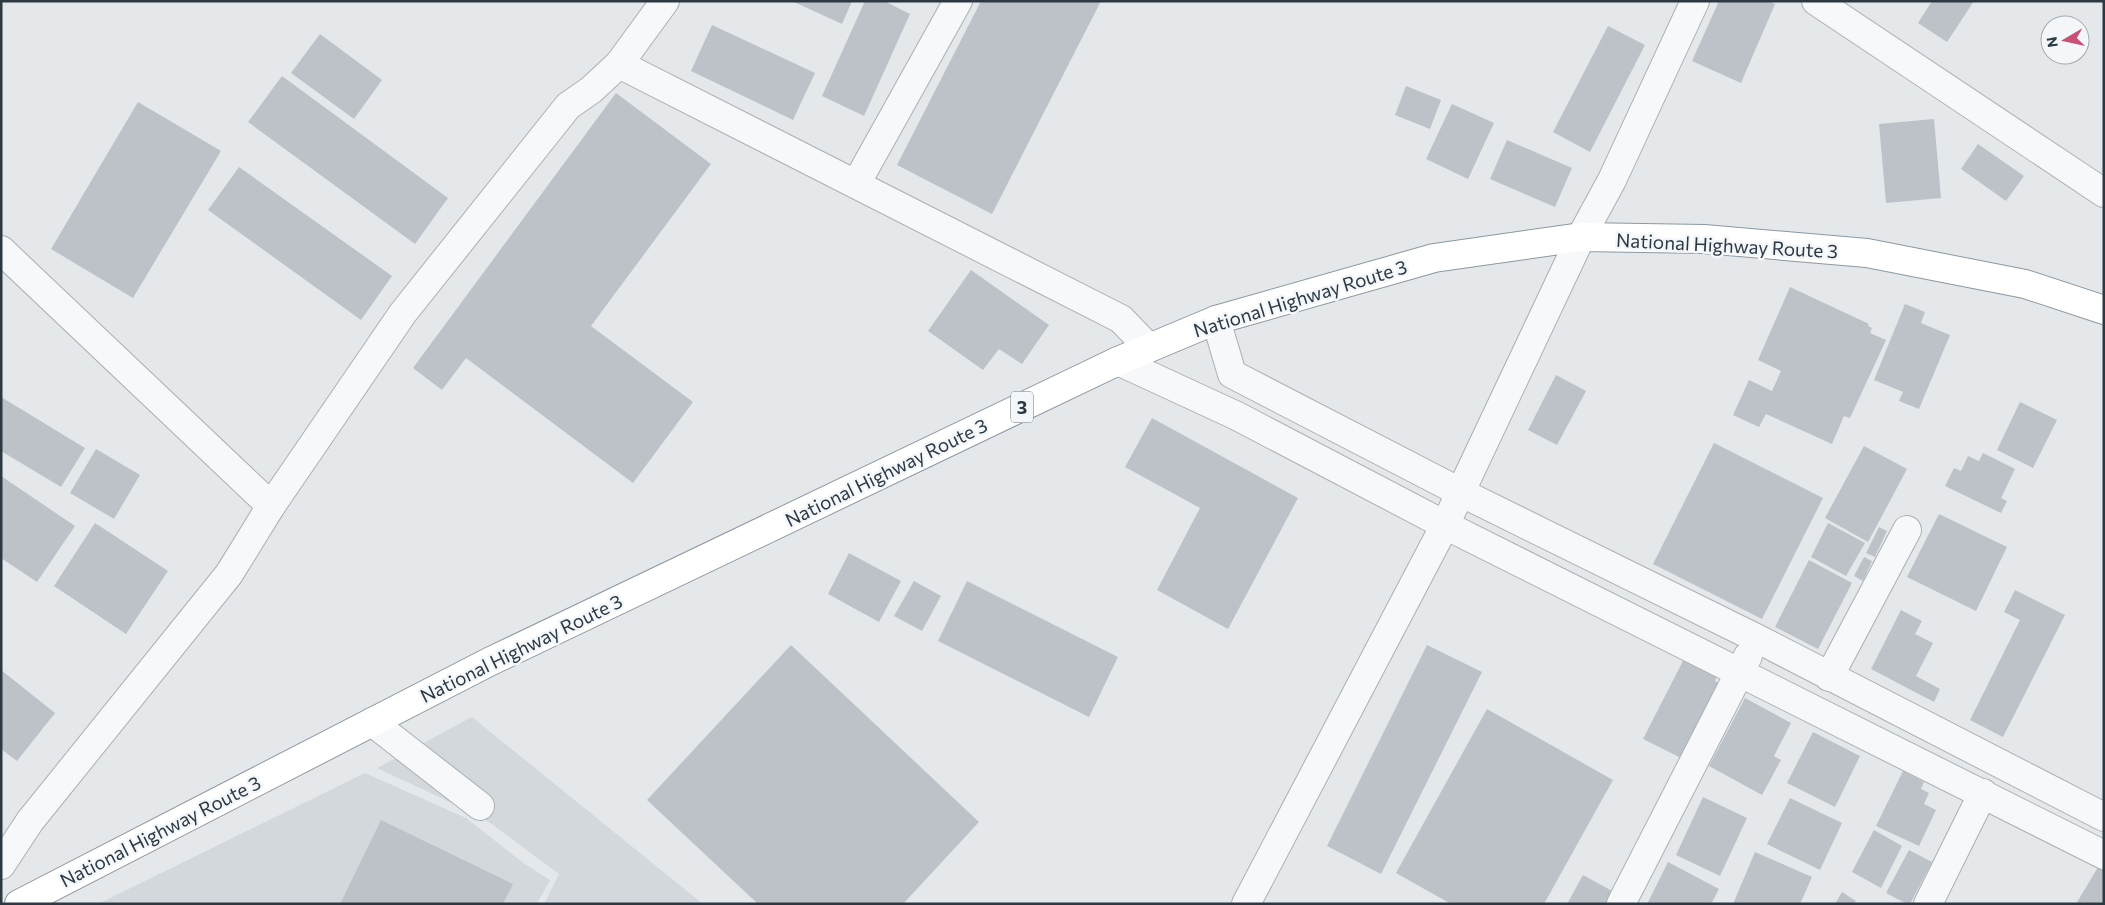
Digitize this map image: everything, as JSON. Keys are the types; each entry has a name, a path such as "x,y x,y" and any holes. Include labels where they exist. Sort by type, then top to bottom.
{"highway":[{"name":"National Highway Route 3","path":"19,904 488,662 1118,361 1216,320 1434,258 1581,237 1704,239 1867,253 2025,284 2104,310"}],"street":[{"path":"1,865 30,821 229,574 271,506 403,313 568,106 620,64 665,1"},
{"path":"856,184 958,1"},
{"path":"1246,904 1445,525 1581,237 1612,180 1695,1"},
{"path":"1816,1 2104,193"},
{"path":"620,64 1121,319 1149,348"},
{"path":"1,250 271,506"},
{"path":"1216,320 1232,374 1237,416"},
{"path":"1118,361 1237,416 1445,525 2104,855"},
{"path":"1232,374 1460,492 1758,639 2104,817"},
{"path":"1829,677 1908,530"},
{"path":"1621,904 1739,672 1758,639"},
{"path":"1886,706 1893,748"},
{"path":"372,722 480,806"},
{"path":"1928,904 1983,794"}],"shaded area":[{"path":"472,717 703,904 544,904 559,874 482,817 377,768"},
{"path":"365,773 466,818 522,862 550,880 537,904 98,904"}],"building":[{"path":"792,1 852,1 842,24"},
{"path":"865,1 884,1 910,14 864,116 822,96"},
{"path":"981,1 1101,1 992,214 897,165"},
{"path":"1719,1 1768,1 1775,4 1741,83 1692,61"},
{"path":"1932,1 1974,1 1947,42 1918,23"},
{"path":"712,25 815,73 793,120 691,71"},
{"path":"1608,26 1645,45 1590,152 1553,132"},
{"path":"320,34 382,80 354,119 291,73"},
{"path":"282,76 448,198 415,244 248,122"},
{"path":"1406,86 1441,100 1430,129 1395,115"},
{"path":"616,93 711,164 591,326 693,402 633,483 466,358 442,390 413,368"},
{"path":"138,102 221,151 133,298 51,249"},
{"path":"1452,104 1494,123 1468,179 1426,159"},
{"path":"1934,119 1941,198 1886,203 1879,124"},
{"path":"1507,140 1572,168 1555,207 1490,179"},
{"path":"1978,144 2024,176 2006,201 1961,169"},
{"path":"239,167 392,276 361,320 208,210"},
{"path":"971,270 1049,325 1022,364 999,349 983,370 928,331"},
{"path":"1790,287 1869,324 1868,326 1872,328 1870,333 1886,340 1850,418 1844,416 1832,444 1766,414 1759,427 1733,415 1749,380 1772,391 1781,371 1758,360"},
{"path":"1905,304 1925,312 1921,323 1950,335 1919,409 1899,401 1903,392 1874,380"},
{"path":"1556,375 1586,391 1557,445 1528,430"},
{"path":"1,397 85,448 61,487 1,451"},
{"path":"2020,402 2057,420 2033,468 1997,450"},
{"path":"1152,418 1298,498 1228,629 1157,590 1200,508 1125,467"},
{"path":"1714,443 1823,498 1762,619 1653,564"},
{"path":"1864,446 1907,469 1868,542 1825,518"},
{"path":"96,449 140,475 114,519 70,493"},
{"path":"1983,453 2015,469 2001,498 2007,501 2001,513 1945,486 1954,468 1961,471 1968,456 1979,461"},
{"path":"1,476 75,526 37,582 1,558"},
{"path":"1939,514 2007,547 1976,611 1907,577"},
{"path":"95,523 168,571 126,634 54,586"},
{"path":"1828,523 1865,543 1846,576 1811,557"},
{"path":"1879,527 1887,531 1875,557 1866,553"},
{"path":"849,553 901,581 879,622 828,594"},
{"path":"1864,557 1872,561 1863,581 1854,576"},
{"path":"1809,560 1852,583 1818,649 1775,627"},
{"path":"914,581 941,596 922,631 894,616"},
{"path":"967,581 1118,657 1089,717 938,641"},
{"path":"2015,590 2065,615 2003,737 1970,720 2020,620 2004,612"},
{"path":"1901,610 1922,621 1915,634 1933,643 1916,676 1940,689 1934,702 1871,669"},
{"path":"791,645 979,822 903,904 758,904 647,800"},
{"path":"1427,645 1482,672 1381,874 1327,846"},
{"path":"1687,653 1720,670 1715,681 1722,685 1683,759 1643,739"},
{"path":"1,670 55,713 17,761 1,749"},
{"path":"1745,698 1791,723 1774,756 1781,760 1762,795 1709,766"},
{"path":"1487,709 1613,780 1544,904 1451,904 1396,873"},
{"path":"1813,732 1860,756 1835,807 1787,783"},
{"path":"1903,771 1924,782 1921,789 1929,793 1924,804 1936,810 1919,846 1876,826"},
{"path":"1703,797 1747,818 1720,876 1676,855"},
{"path":"1790,798 1842,823 1820,870 1767,844"},
{"path":"381,820 513,884 503,904 340,904"},
{"path":"1874,830 1902,846 1881,888 1852,872"},
{"path":"1909,850 1932,862 1910,904 1907,904 1886,893"},
{"path":"1755,852 1812,877 1800,904 1733,904"},
{"path":"2104,857 2104,904 2076,904"},
{"path":"1668,862 1719,889 1711,904 1647,904"},
{"path":"1583,875 1614,892 1608,904 1567,904"},
{"path":"1842,892 1856,901 1854,904 1835,904"}]}
